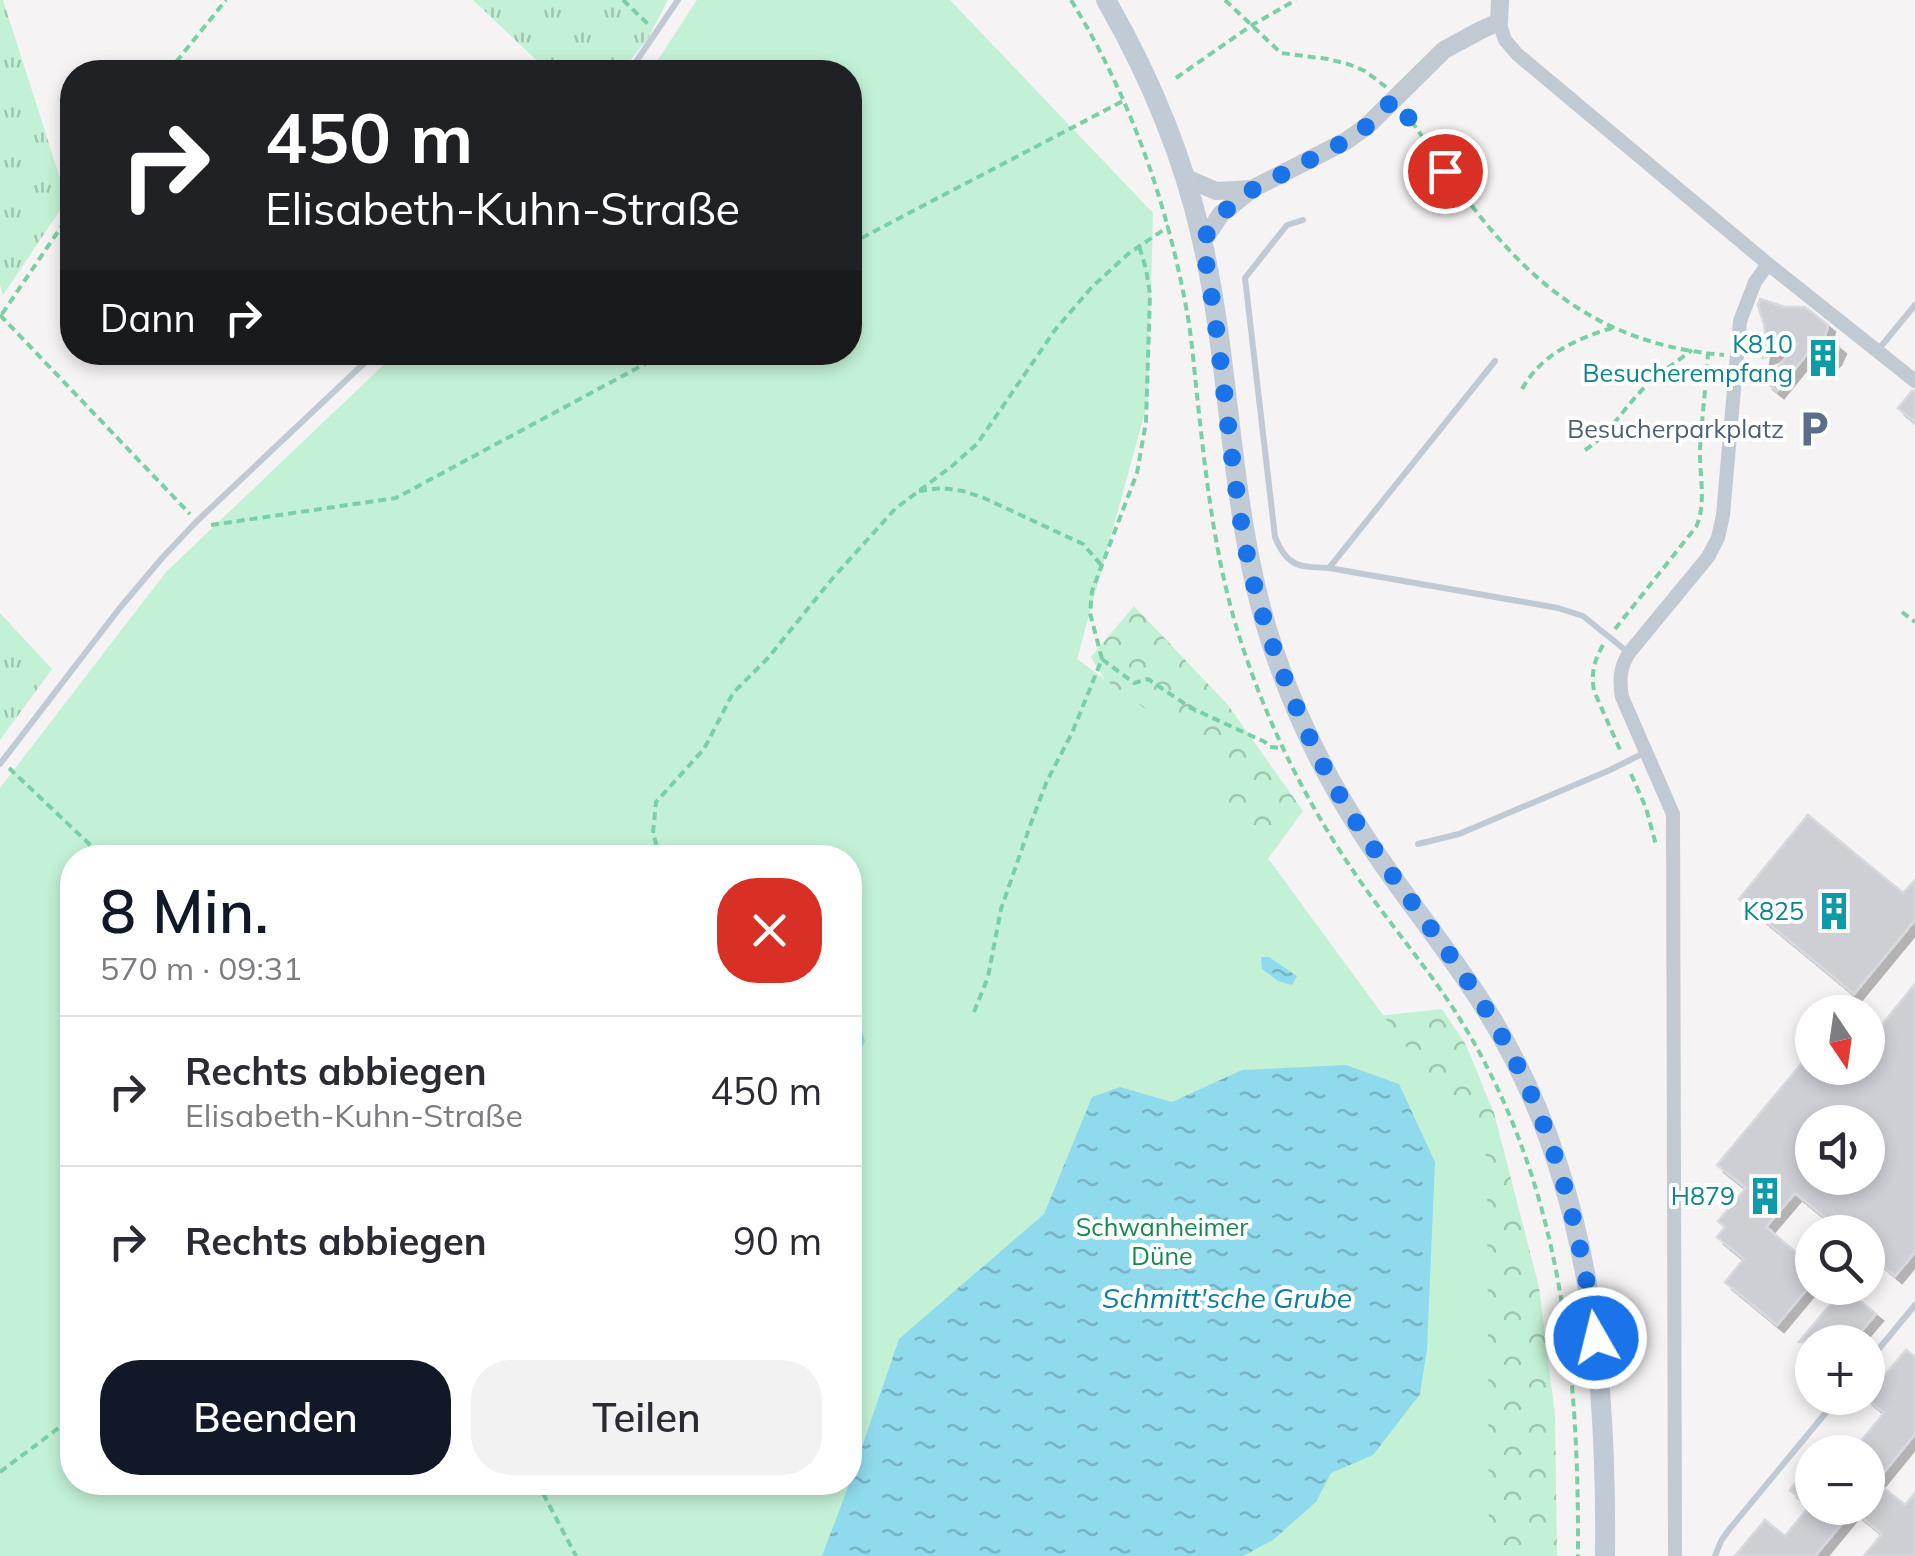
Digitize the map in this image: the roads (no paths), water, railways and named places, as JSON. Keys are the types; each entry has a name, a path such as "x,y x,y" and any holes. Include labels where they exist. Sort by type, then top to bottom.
{"main road":[{"path":"1106,0 1157,100 1186,178 1214,308 1244,536 1262,612 1287,686 1358,828 1464,976 1505,1041 1534,1100 1562,1175 1583,1259 1596,1338 1605,1462 1606,1556"}],"street":[{"path":"1500,0 1505,40 1517,54 1915,381"},
{"path":"1202,241 1221,214 1252,190 1346,141 1367,126 1444,50 1500,22"},
{"path":"1186,178 1216,191 1252,190"},
{"path":"1675,1556 1673,828 1668,800 1622,697 1620,684 1624,660 1708,558 1718,538 1740,322 1755,282 1768,264"}],"lane":[{"path":"638,60 678,0"},
{"path":"1302,220 1287,225 1245,278 1275,537 1282,555 1300,567 1329,568 1558,608 1583,616 1629,653"},
{"path":"1878,350 1915,305"},
{"path":"1329,568 1495,361"},
{"path":"1,762 162,558 362,365"},
{"path":"1418,844 1459,834 1647,751"},
{"path":"1885,1341 1915,1305"},
{"path":"1715,1556 1720,1541 1824,1415"}],"water":[{"path":"1261,957 1269,957 1297,976 1292,985 1278,981 1262,969"},
{"name":"Schmitt'sche Grube","path":"1346,1065 1399,1084 1435,1162 1427,1349 1420,1394 1373,1455 1331,1473 1316,1502 1273,1540 1243,1556 822,1556 845,1495 862,1495 862,1447 899,1339 1044,1214 1092,1097 1120,1087 1172,1102 1242,1070"}],"place":[{"name":"K810 Besucherempfang","path":"1823,358"},
{"name":"Besucherparkplatz","path":"1814,429"},
{"name":"K825","path":"1834,911"},
{"name":"H879","path":"1765,1196"}],"park label":[{"name":"Schwanheimer Düne","path":"1162,1242"}]}
